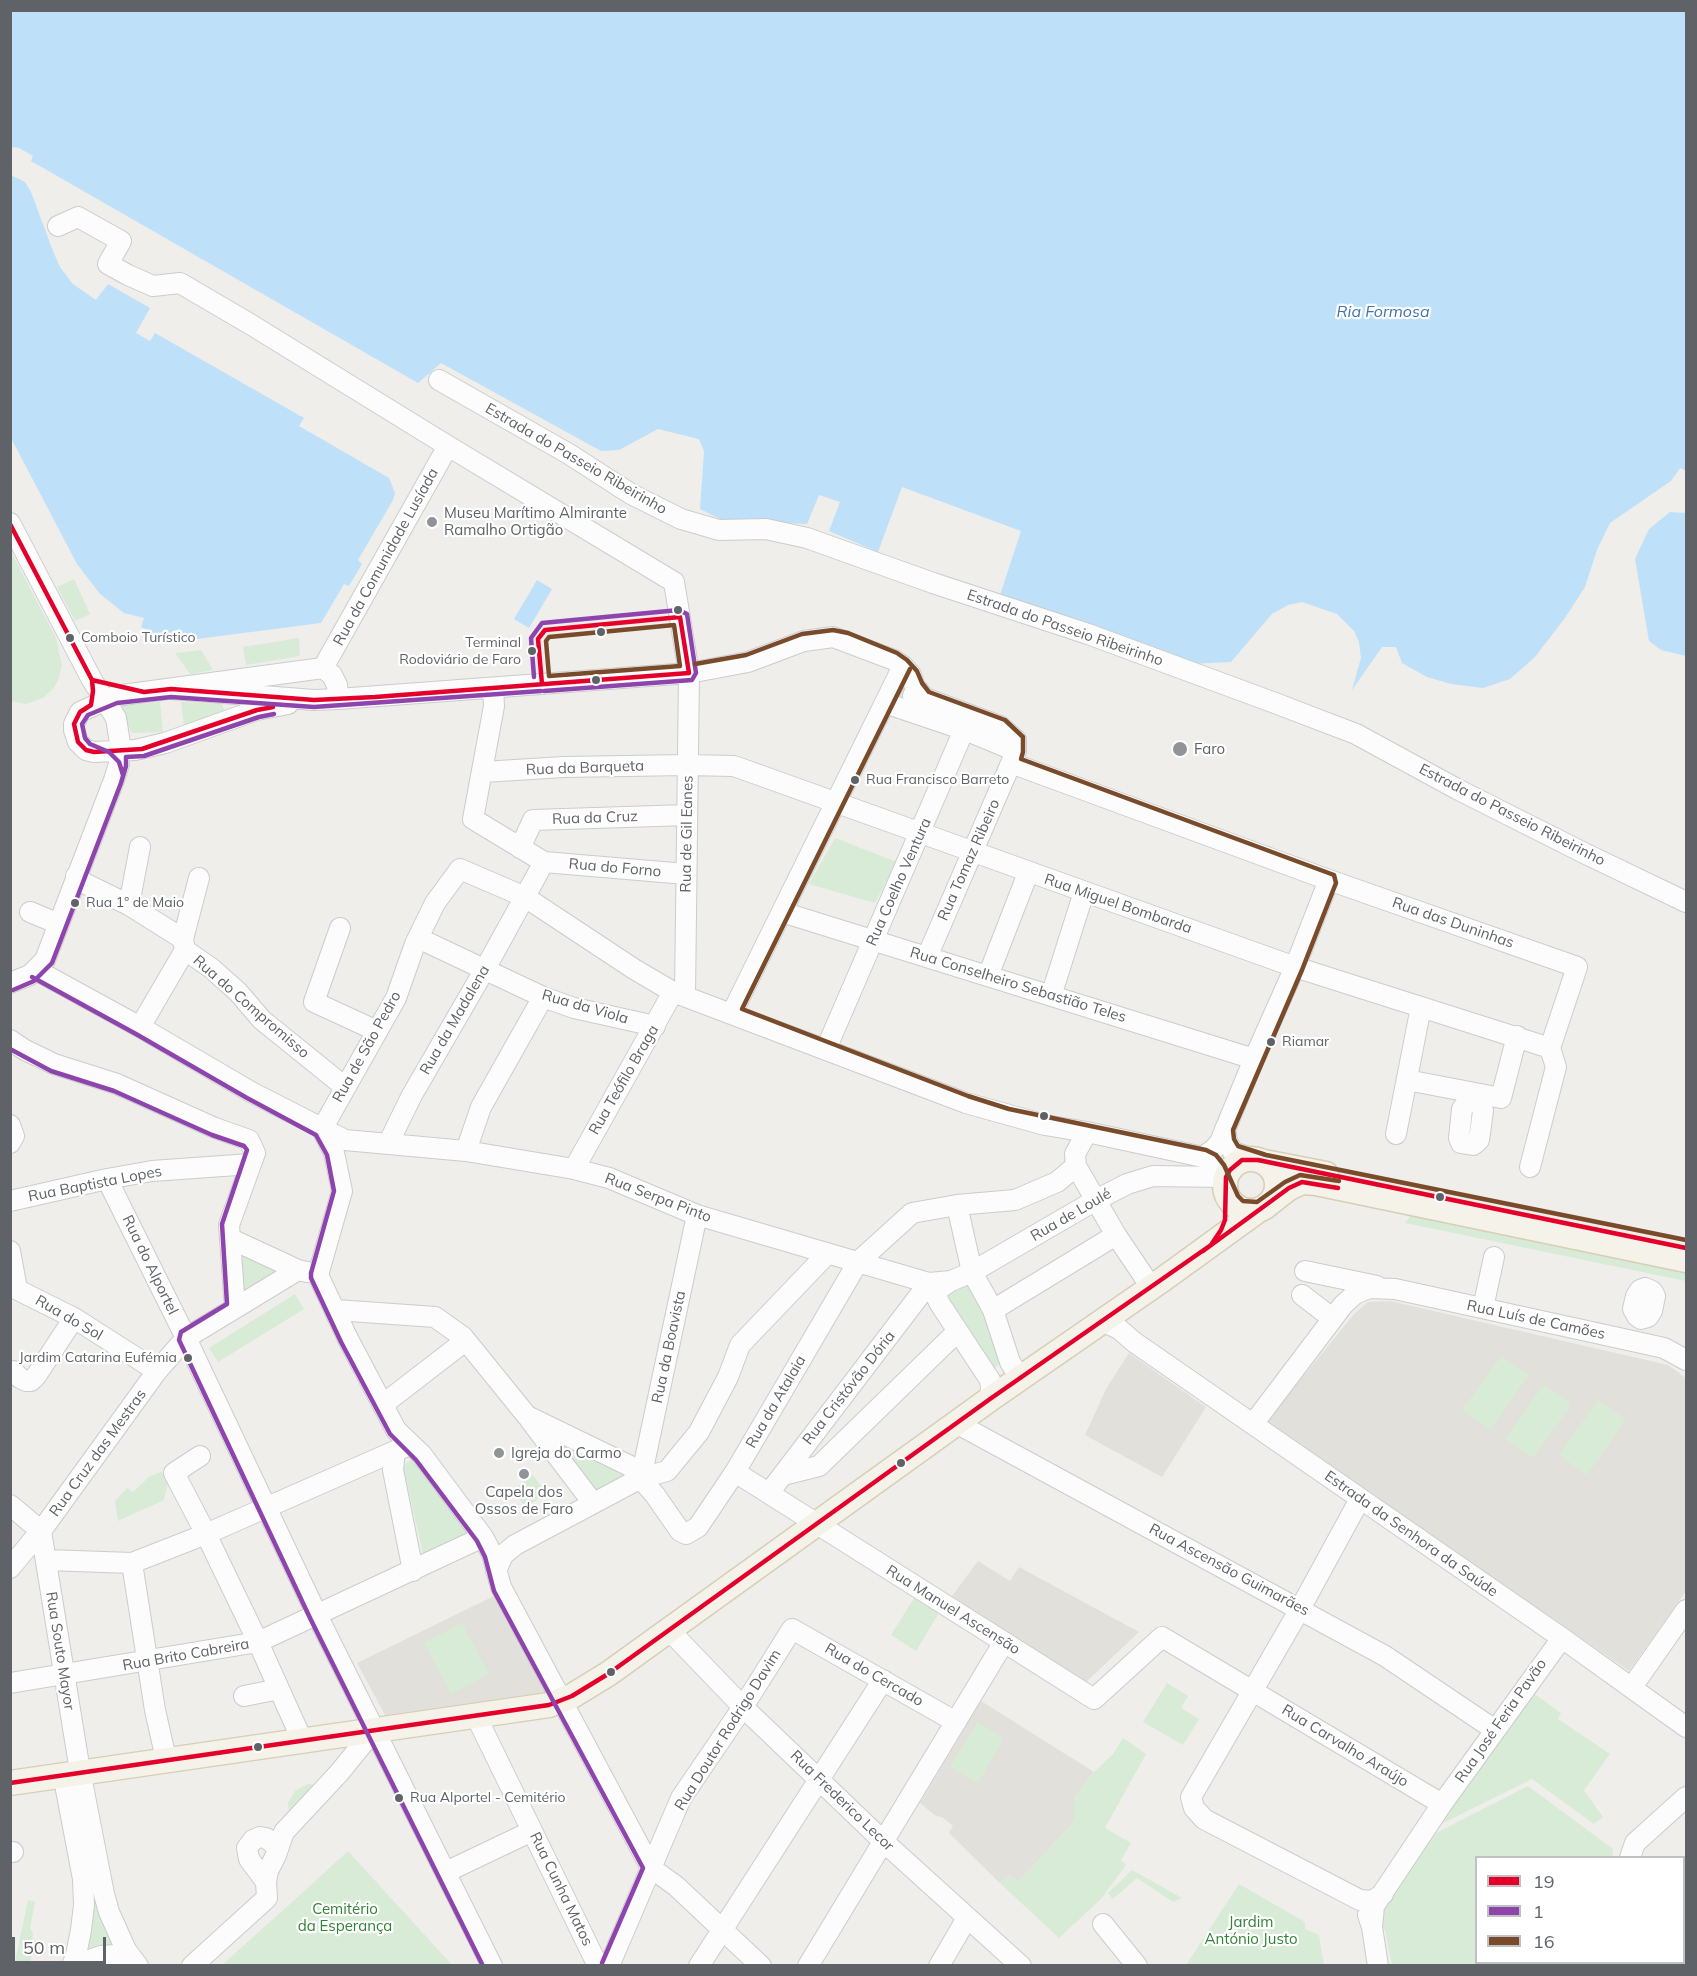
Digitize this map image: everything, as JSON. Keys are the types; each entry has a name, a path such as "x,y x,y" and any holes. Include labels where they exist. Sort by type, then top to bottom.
{"main road":[{"path":"1211,1245 1225,1220 1224,1185 1226,1177 1235,1164 1250,1159 1686,1248"},
{"path":"1224,1185 1232,1202 1240,1208 1250,1210 1264,1207 1276,1191 1277,1183 1275,1174 1261,1161"},
{"path":"10,1783 549,1705 572,1696 608,1674 956,1424 988,1387 1102,1321 1302,1182 1316,1183 1686,1260"}],"street":[{"name":"Rua de Gil Eanes","path":"58,226 78,217 121,241 108,264 153,286 180,283 674,582 689,673 686,874 679,993"},
{"name":"Estrada do Passeio Ribeirinho","path":"438,380 569,454 631,494 681,519 718,530 766,529 807,538 933,583 1088,634 1275,703 1356,734 1584,854 1686,902"},
{"name":"Rua da Comunidade Lusíada","path":"323,668 448,446"},
{"path":"10,523 92,680 93,691 98,703 116,718 120,750 116,777 45,960 36,970 10,983"},
{"path":"171,689 314,700 689,673 748,662 804,641 833,638 845,640 894,660 911,675 915,687 925,698 968,723"},
{"path":"732,1013 903,666"},
{"path":"116,777 113,766 104,757 86,750 78,742 74,730 74,724 80,712 115,696 323,668 332,675 337,686 338,699"},
{"path":"92,680 144,692"},
{"path":"493,688 494,706 473,819 544,862"},
{"path":"885,703 911,695 925,698"},
{"path":"94,752 142,749 257,710 314,700"},
{"path":"885,703 968,723"},
{"name":"Rua das Duninhas","path":"968,723 1014,757 1329,880 1577,967 1550,1048"},
{"name":"Rua Coelho Ventura","path":"826,1048 968,723"},
{"name":"Rua Tomaz Ribeiro","path":"927,957 1014,757"},
{"name":"Rua da Barqueta","path":"483,772 564,767 687,765"},
{"name":"Rua Miguel Bombarda","path":"687,765 734,766 1294,967 1550,1048"},
{"name":"Rua da Cruz","path":"520,848 533,820 687,815"},
{"path":"129,905 140,847"},
{"name":"Rua do Forno","path":"544,862 686,874"},
{"name":"Rua da Madalena","path":"388,1144 412,1095 544,862"},
{"name":"Rua de São Pedro","path":"322,1129 396,998 418,938 435,903 460,869 525,897"},
{"path":"988,976 1029,873"},
{"name":"Rua do Compromisso","path":"76,876 86,884 129,905 184,945 238,992 262,1020 345,1087"},
{"path":"141,1027 184,945 199,878"},
{"path":"1203,1157 1220,1142 1329,880"},
{"path":"1051,996 1084,892"},
{"path":"525,897 634,969 679,993 966,1103 1035,1123 1203,1157 1211,1161 1224,1185"},
{"path":"30,912 59,924"},
{"name":"Rua Conselheiro Sebastião Teles","path":"782,912 1254,1059"},
{"path":"340,927 314,1002 377,1031"},
{"name":"Rua da Viola","path":"418,938 543,997 574,1008 655,1026"},
{"path":"36,970 141,1027 251,1092 322,1129 334,1153 342,1191 318,1275 348,1339 396,1430 422,1455 483,1537 492,1554 501,1587 651,1868 676,1886 761,1965"},
{"name":"Rua Teófilo Braga","path":"574,1169 655,1026 679,993"},
{"path":"466,1151 481,1107 543,997"},
{"path":"1396,1134 1421,1006"},
{"path":"1407,1080 1501,1098 1517,1036"},
{"path":"10,1040 54,1064 117,1084 214,1128 249,1140 253,1156 229,1225 235,1308"},
{"path":"1530,1167 1556,1067 1550,1048"},
{"path":"10,1125 14,1136 10,1143"},
{"name":"Rua Serpa Pinto","path":"322,1129 345,1140 466,1151 574,1169 609,1178 697,1215 858,1262 925,1290 940,1304"},
{"path":"1225,1129 1227,1141 1233,1152 1261,1161"},
{"path":"1087,1132 1075,1154 1076,1166 1116,1235 1151,1287"},
{"name":"Rua Baptista Lopes","path":"10,1201 107,1179 253,1156"},
{"name":"Rua da Atalaia","path":"641,1478 680,1531 686,1534 698,1527 735,1472 858,1262 912,1213 957,1205 1015,1200 1057,1182 1076,1166"},
{"name":"Rua de Loulé","path":"925,1290 972,1272 1127,1184 1153,1176 1224,1185"},
{"name":"Rua do Alportel","path":"107,1179 186,1338 317,1616 492,1965"},
{"path":"957,1205 972,1272 993,1311 1015,1370"},
{"name":"Rua da Boavista","path":"641,1478 697,1215"},
{"path":"993,1311 1116,1235"},
{"path":"231,1239 298,1270 318,1275"},
{"path":"10,1251 14,1287"},
{"path":"496,1571 503,1556 515,1545 641,1478 667,1471 699,1432 728,1377 740,1346 827,1254"},
{"path":"1483,1308 1494,1257"},
{"name":"Rua Cruz das Mestras","path":"10,1568 41,1531 157,1371 186,1338 298,1270"},
{"name":"Rua Luís de Camões","path":"1305,1271 1343,1279 1405,1287 1483,1308 1637,1341 1683,1354"},
{"path":"1343,1279 1348,1290 1346,1302"},
{"path":"951,1281 939,1290 936,1296 988,1387"},
{"name":"Rua do Sol","path":"14,1287 74,1318 157,1371"},
{"name":"Rua Luís de Camões","path":"1252,1424 1332,1318 1354,1294 1369,1288 1405,1287"},
{"name":"Rua Cristóvão Dória","path":"769,1493 925,1290"},
{"path":"1302,1295 1332,1318"},
{"path":"1129,1302 1119,1316 1120,1324 1134,1342"},
{"path":"336,1311 435,1317 463,1337 593,1503"},
{"path":"13,1371 26,1381 36,1376 74,1318"},
{"path":"1637,1341 1641,1319"},
{"name":"Estrada da Senhora da Saúde","path":"1102,1321 1119,1329 1134,1342 1686,1726"},
{"path":"783,1475 819,1466 957,1332"},
{"path":"384,1407 390,1399 460,1345 463,1337"},
{"path":"527,1416 630,1467 641,1478"},
{"name":"Rua Ascensão Guimarães","path":"956,1424 1386,1656 1495,1730"},
{"path":"46,1560 132,1563 206,1534 395,1452 414,1447"},
{"path":"395,1452 393,1470 412,1571"},
{"path":"200,1456 174,1473 206,1534 295,1722 312,1739 338,1747 341,1754 339,1773"},
{"name":"Rua Manuel Ascensão","path":"735,1472 1094,1699 1162,1637"},
{"path":"1360,1499 1300,1609 1191,1797 1194,1808 1204,1819 1360,1900 1372,1901 1385,1891"},
{"path":"10,1505 41,1531"},
{"name":"Rua Souto Mayor","path":"41,1531 64,1675 72,1773"},
{"path":"483,1537 498,1545 515,1545"},
{"name":"Rua Brito Cabreira","path":"10,1683 258,1642 483,1537"},
{"path":"132,1563 156,1715 166,1759"},
{"path":"1632,1687 1686,1610"},
{"name":"Rua do Cercado","path":"792,1629 956,1722"},
{"name":"Rua Doutor Rodrigo Davim","path":"609,1965 681,1798 792,1629"},
{"name":"Rua Frederico Lecor","path":"669,1630 742,1707 1012,1962"},
{"name":"Rua Carvalho Araújo","path":"1162,1637 1442,1804"},
{"name":"Rua José Feria Pavão","path":"1442,1804 1562,1638"},
{"path":"808,1965 1004,1642"},
{"path":"699,1965 883,1680"},
{"path":"244,1696 279,1689"},
{"name":"Rua Cunha Matos","path":"476,1716 598,1965"},
{"path":"271,1866 284,1832 339,1773 374,1730"},
{"path":"339,1773 358,1760 368,1757 380,1757 393,1766"},
{"path":"72,1773 84,1905 81,1930 72,1965"},
{"path":"72,1773 109,1912 126,1950 138,1965"},
{"path":"1630,1856 1635,1843 1686,1797"},
{"path":"1372,1927 1374,1906 1442,1804"},
{"path":"446,1872 532,1831"},
{"path":"271,1866 251,1863 247,1855 247,1848 250,1842 257,1838 284,1832"},
{"path":"192,1965 267,1898 275,1845 266,1838 257,1838"},
{"path":"1360,1900 1372,1927 1378,1965"},
{"path":"939,1965 967,1918"},
{"path":"1103,1924 1137,1965"},
{"path":"81,1965 100,1956 115,1955 127,1958 138,1965"}],"shaded area":[{"path":"1390,1301 1668,1365 1686,1378 1686,1591 1629,1671 1266,1422 1354,1314 1368,1302"},
{"path":"1129,1353 1206,1407 1162,1477 1085,1435 1107,1387"},
{"path":"978,1561 1010,1581 1019,1567 1139,1632 1085,1683 952,1596"},
{"path":"496,1595 547,1692 385,1715 357,1663"},
{"path":"981,1701 1094,1772 1074,1798 1074,1822 1018,1882 1009,1875 1000,1883 949,1833 953,1826 920,1803"}],"green space":[{"path":"11,552 56,638 62,666 54,688 43,698 26,704 11,701"},
{"path":"74,579 90,614 75,621 57,587"},
{"path":"299,638 300,656 246,665 243,647"},
{"path":"201,650 213,670 190,674 175,653"},
{"path":"160,702 163,732 132,733 118,706"},
{"path":"181,702 222,704 224,710 184,726"},
{"path":"835,838 897,862 875,903 809,884"},
{"path":"1412,1214 1686,1270 1686,1281 1405,1223"},
{"path":"238,1252 278,1265 277,1272 243,1293"},
{"path":"971,1283 977,1286 1001,1357 1000,1363 995,1368 989,1367 948,1303 949,1296"},
{"name":"Jardim Catarina Eufémia","path":"295,1294 304,1309 218,1362 209,1348"},
{"path":"1501,1356 1529,1375 1490,1430 1462,1410"},
{"path":"1544,1384 1572,1404 1533,1458 1505,1439"},
{"path":"1598,1400 1626,1420 1587,1475 1559,1455"},
{"path":"550,1435 625,1471 630,1477 596,1495"},
{"path":"415,1457 470,1533 424,1558 403,1466"},
{"path":"161,1472 170,1474 164,1500 118,1521 115,1501 127,1488 133,1492 150,1476"},
{"path":"533,1475 546,1493 526,1508 513,1490"},
{"path":"914,1598 939,1613 916,1651 891,1635"},
{"path":"462,1623 489,1674 451,1694 424,1643"},
{"path":"1167,1683 1188,1696 1181,1708 1199,1719 1183,1745 1143,1722"},
{"path":"1533,1693 1561,1713 1558,1719 1610,1754 1584,1790 1603,1817 1594,1824 1532,1779 1439,1825"},
{"path":"977,1722 1004,1738 978,1783 950,1767"},
{"path":"1123,1738 1146,1754 1105,1828 1131,1843 1121,1860 1126,1865 1101,1899 1059,1938 1000,1883 1009,1875 1018,1882 1074,1822 1074,1798 1094,1772 1113,1754"},
{"path":"308,1784 317,1785 289,1814 288,1803 295,1791"},
{"path":"1528,1786 1613,1849 1612,1856 1475,1856 1475,1964 1585,1964 1392,1965 1385,1930 1377,1923 1379,1909 1436,1833"},
{"name":"Cemitério da Esperança","path":"348,1851 452,1965 222,1965 301,1894"},
{"path":"1132,1870 1182,1898 1173,1902 1137,1878 1113,1899 1108,1893"},
{"name":"Jardim António Justo","path":"1239,1884 1305,1922 1305,1929 1319,1935 1324,1965 1186,1965"},
{"path":"96,1899 120,1952 82,1957 91,1900"},
{"path":"28,1900 35,1902 30,1928 33,1933 30,1965 21,1965 15,1962"}],"water":[{"name":"Ria Formosa","path":"10,11 1686,11 1686,471 1680,468 1671,481 1610,523 1597,550 1585,587 1535,657 1510,679 1483,688 1451,684 1427,677 1402,663 1396,647 1382,647 1352,690 1361,658 1359,642 1354,631 1337,614 1302,602 1288,605 1272,614 1231,662 1190,664 1000,595 1021,531 902,487 878,552 829,531 840,502 819,495 807,524 722,520 700,509 704,451 699,439 658,429 619,450 601,451 441,363 418,383 31,161 33,156 19,148 11,147"},
{"path":"11,175 25,182 31,192 60,267 73,284 96,300 108,284 150,308 136,333 150,341 155,333 304,418 299,426 389,478 395,493 393,500 358,560 362,564 349,586 344,584 321,623 166,643 141,627 144,618 124,613 100,594 77,564 11,438"},
{"path":"1670,512 1686,513 1686,656 1661,650 1649,641 1635,559 1649,529"},
{"path":"537,580 552,589 529,628 514,619"}],"transit line":[{"name":"19","path":"10,524 92,680 91,705 80,712 74,724 78,742 86,750 94,752 142,749 257,710 273,707"},
{"name":"1","path":"534,677 531,638 542,623 679,610 687,614 696,673 692,680 544,691"},
{"name":"19","path":"92,680 144,692 171,689 314,700 375,697 689,673 680,617 545,630 538,639 542,684"},
{"name":"16","path":"674,625 680,666 549,676 546,641 549,637 674,625"},
{"name":"16","path":"695,664 746,655 802,634 833,630 848,633 897,653 907,660 917,671 929,692 1005,720 1023,737 1021,759 1334,875 1336,883 1302,970 1233,1130 1238,1146 1266,1155 1686,1240"},
{"name":"16","path":"910,669 742,1009 968,1096 1009,1109 1206,1150 1216,1155 1224,1165 1238,1196 1243,1201 1257,1202 1285,1182 1300,1175 1339,1181"},
{"name":"1","path":"123,775 119,762 109,752 90,744 85,738 82,724 88,715 117,703 171,697 314,707 541,691"},
{"name":"1","path":"13,990 34,981 52,963 121,783 126,757 144,756 274,714"},
{"name":"1","path":"32,977 316,1135 327,1155 334,1191 311,1278 341,1342 390,1434 416,1460 477,1541 485,1557 494,1591 643,1868 602,1963"},
{"name":"1","path":"10,1049 51,1071 114,1091 212,1135 244,1146 247,1150 222,1224 227,1304 181,1332 179,1340 310,1618 483,1966"},
{"name":"19","path":"10,1783 549,1705 572,1696 608,1674 990,1399 1211,1245 1225,1220 1226,1177 1230,1170 1242,1160 1258,1160 1686,1248"},
{"name":"19","path":"1203,1251 1289,1188 1302,1182 1338,1188"}],"place":[{"name":"Museu Marítimo Almirante Ramalho Ortigão","path":"432,522"},
{"name":"Comboio Turístico","path":"70,638"},
{"name":"Terminal Rodoviário de Faro","path":"532,651"},
{"name":"Faro","path":"1180,749"},
{"name":"Rua Francisco Barreto","path":"855,780"},
{"name":"Rua 1º de Maio","path":"75,903"},
{"name":"Riamar","path":"1271,1042"},
{"name":"Jardim Catarina Eufémia","path":"188,1358"},
{"name":"Igreja do Carmo","path":"499,1453"},
{"name":"Capela dos Ossos de Faro","path":"524,1474"},
{"name":"Rua Alportel - Cemitério","path":"399,1798"}]}
